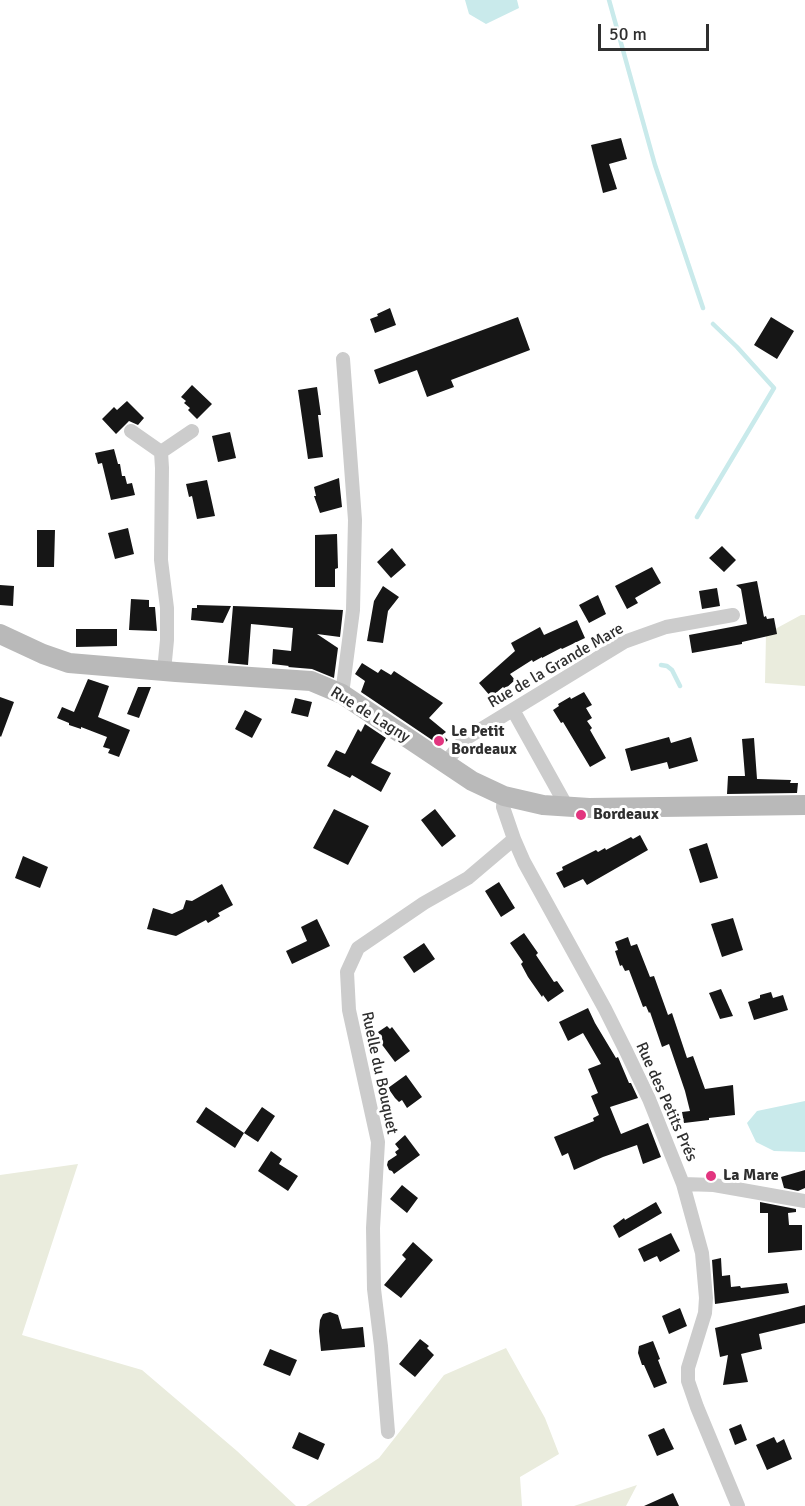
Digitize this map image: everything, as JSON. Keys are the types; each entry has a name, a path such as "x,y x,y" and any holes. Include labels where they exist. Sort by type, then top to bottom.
{"main road":[{"name":"Rue de Lagny","path":"0,634 69,663 311,681 342,694 472,781 504,796 543,805 567,807 805,805"}],"street":[{"path":"342,694 354,610 355,520 343,359"},
{"path":"131,430 161,452"},
{"path":"161,452 192,432"},
{"path":"161,452 161,560 167,608 164,671"},
{"name":"Rue de la Grande Mare","path":"445,763 465,739 624,642 666,627 733,615"},
{"path":"513,710 567,807"},
{"name":"Rue des Petits Prés","path":"504,796 503,807 524,862 626,1051 649,1099 683,1184 702,1253 706,1298 705,1313 688,1368 688,1381 738,1506"},
{"name":"Ruelle du Bouquet","path":"388,1432 374,1289 373,1228 378,1142 349,1010 347,972 358,948 424,903 468,878 514,839"},
{"path":"683,1184 714,1185 805,1201"}],"shaded area":[{"path":"805,615 805,686 765,683 766,634"},
{"path":"78,1164 22,1335 142,1370 237,1451 296,1506 0,1506 0,1175"},
{"path":"506,1348 545,1418 559,1454 520,1477 522,1506 306,1506 379,1458 444,1375"},
{"path":"637,1485 626,1506 574,1506"}],"water":[{"path":"465,0 517,0 519,8 486,24 469,14"},
{"path":"805,1101 805,1152 774,1151 756,1142 747,1123 757,1111"}],"building":[{"path":"621,138 627,159 609,164 617,189 603,193 591,145"},
{"path":"390,308 396,325 375,333 370,319"},
{"path":"518,317 530,350 451,380 454,387 427,397 417,370 379,384 374,370"},
{"path":"771,317 794,331 777,359 754,345"},
{"path":"192,385 212,404 197,419 188,410 190,408 181,397"},
{"path":"317,387 323,457 308,459 298,390"},
{"path":"127,401 144,418 138,425 129,421 116,434 102,419 114,407 117,410"},
{"path":"230,432 236,458 218,462 212,436"},
{"path":"114,449 122,476 125,476 127,484 132,483 135,495 111,500 102,463 98,464 95,453"},
{"path":"339,478 342,507 320,513 314,496 316,496 314,487"},
{"path":"207,480 215,516 197,519 192,496 189,497 186,484"},
{"path":"128,528 134,554 115,559 108,533"},
{"path":"37,530 55,530 54,567 37,567"},
{"path":"337,534 338,568 335,569 335,587 315,587 315,535"},
{"path":"722,546 736,560 724,572 709,558"},
{"path":"392,548 406,565 391,578 377,562"},
{"path":"652,567 661,583 635,598 638,603 627,609 615,586"},
{"path":"757,581 764,617 774,618 777,634 742,642 742,644 692,653 689,635 747,624 741,589 736,585"},
{"path":"0,585 14,586 13,606 0,605"},
{"path":"383,586 399,597 388,611 383,643 367,641 374,601"},
{"path":"717,588 720,606 702,609 699,591"},
{"path":"598,595 606,614 589,623 579,605"},
{"path":"131,599 149,600 149,607 155,607 157,631 129,630"},
{"path":"197,605 231,606 223,623 191,620 192,608 197,608"},
{"path":"233,606 343,610 340,637 317,634 338,648 334,678 312,669 272,664 273,649 291,651 293,628 251,624 248,665 228,663"},
{"path":"577,620 585,638 533,662 532,660 510,674 515,680 491,697 479,683 515,651 511,643 540,627 544,635"},
{"path":"76,629 117,629 117,646 76,647"},
{"path":"362,663 378,673 381,669 391,675 394,671 443,703 429,718 446,732 442,735 448,740 441,746 361,692 365,681 355,674"},
{"path":"88,679 109,686 98,717 130,730 119,757 108,753 110,749 103,747 107,737 69,725 57,718 62,707 74,712"},
{"path":"138,687 151,687 139,718 127,714"},
{"path":"584,692 592,705 586,708 592,718 587,721 592,728 590,730 606,758 590,767 563,722 561,723 553,710 570,697 571,699"},
{"path":"0,697 14,702 1,737 0,736"},
{"path":"295,698 312,702 308,717 291,713"},
{"path":"245,710 262,719 252,738 235,729"},
{"path":"365,724 386,738 371,763 391,773 381,792 352,775 350,778 327,766 336,750 345,754 358,729 361,732"},
{"path":"669,737 671,743 691,737 698,761 669,769 667,762 631,771 625,749"},
{"path":"754,738 757,779 791,780 790,783 798,783 797,793 727,794 728,776 745,776 742,739"},
{"path":"334,809 369,826 348,865 313,848"},
{"path":"435,809 456,836 442,847 421,820"},
{"path":"640,835 648,850 587,885 583,879 564,888 556,873 563,870 562,867 596,850 598,852 605,848 606,850 631,837 633,839"},
{"path":"707,843 718,878 700,883 689,849"},
{"path":"23,856 48,867 40,888 15,878"},
{"path":"499,882 515,908 501,917 485,891"},
{"path":"222,884 233,905 218,913 220,916 208,923 206,920 176,936 147,929 153,908 172,914 183,909 186,900 192,901"},
{"path":"733,918 743,950 722,957 711,924"},
{"path":"317,919 330,946 292,964 286,951 307,941 301,927"},
{"path":"524,933 554,982 557,981 564,991 548,1002 528,977 521,964 523,962 510,943"},
{"path":"628,937 631,946 637,944 650,977 654,976 668,1015 672,1013 687,1058 693,1056 705,1089 733,1085 735,1115 684,1123 682,1112 690,1111 669,1044 662,1047 650,1012 646,1006 643,1007 629,970 625,971 622,965 620,966 615,951 618,950 615,942"},
{"path":"424,943 435,959 414,973 403,957"},
{"path":"721,989 733,1016 720,1019 709,993"},
{"path":"771,992 773,998 783,995 788,1010 754,1020 748,1002"},
{"path":"588,1008 616,1058 618,1057 638,1098 610,1107 621,1134 648,1123 661,1157 643,1164 637,1145 574,1170 568,1153 562,1156 554,1137 594,1121 593,1118 599,1115 591,1096 598,1093 588,1069 601,1064 583,1033 568,1041 559,1022"},
{"path":"387,1026 390,1029 392,1027 410,1051 395,1062 377,1038 381,1036 378,1032"},
{"path":"406,1075 422,1097 407,1108 402,1100 399,1102 388,1088"},
{"path":"206,1107 244,1133 235,1148 196,1122"},
{"path":"262,1107 275,1116 258,1142 244,1133"},
{"path":"405,1135 420,1155 394,1174 389,1170 388,1161 397,1155 395,1152 399,1149 395,1144"},
{"path":"271,1151 282,1159 279,1164 298,1176 288,1191 258,1171"},
{"path":"805,1170 805,1188 798,1191 784,1188 781,1177"},
{"path":"402,1185 418,1198 407,1213 390,1199"},
{"path":"656,1202 662,1213 619,1238 613,1226"},
{"path":"760,1202 796,1209 796,1212 788,1213 789,1225 802,1225 802,1250 768,1253 768,1213 760,1213"},
{"path":"671,1233 680,1251 660,1262 657,1256 644,1262 638,1249"},
{"path":"413,1242 433,1260 401,1298 384,1285 406,1259 402,1255"},
{"path":"721,1258 722,1276 730,1275 731,1287 787,1283 789,1293 715,1304 712,1260"},
{"path":"805,1305 805,1323 759,1334 762,1349 741,1354 748,1382 723,1385 728,1355 720,1357 715,1328"},
{"path":"680,1308 687,1326 669,1334 662,1316"},
{"path":"330,1312 338,1315 342,1329 363,1327 365,1347 321,1351 320,1320 323,1314"},
{"path":"420,1339 429,1346 427,1348 434,1355 415,1377 399,1364"},
{"path":"653,1341 667,1383 654,1388 638,1353 639,1346"},
{"path":"270,1349 297,1360 290,1376 263,1365"},
{"path":"741,1424 747,1440 735,1445 729,1429"},
{"path":"664,1428 674,1449 657,1456 648,1435"},
{"path":"299,1432 325,1444 318,1460 292,1448"},
{"path":"774,1437 777,1443 784,1439 792,1459 767,1470 756,1445"},
{"path":"673,1493 679,1506 644,1506"}],"waterway":[{"path":"609,0 655,165 703,308"},
{"path":"697,517 774,388 713,324"},
{"path":"661,665 672,670 680,686"}],"place":[{"name":"Le Petit Bordeaux","path":"439,741"},
{"name":"Bordeaux","path":"581,815"},
{"name":"La Mare","path":"711,1176"}]}
